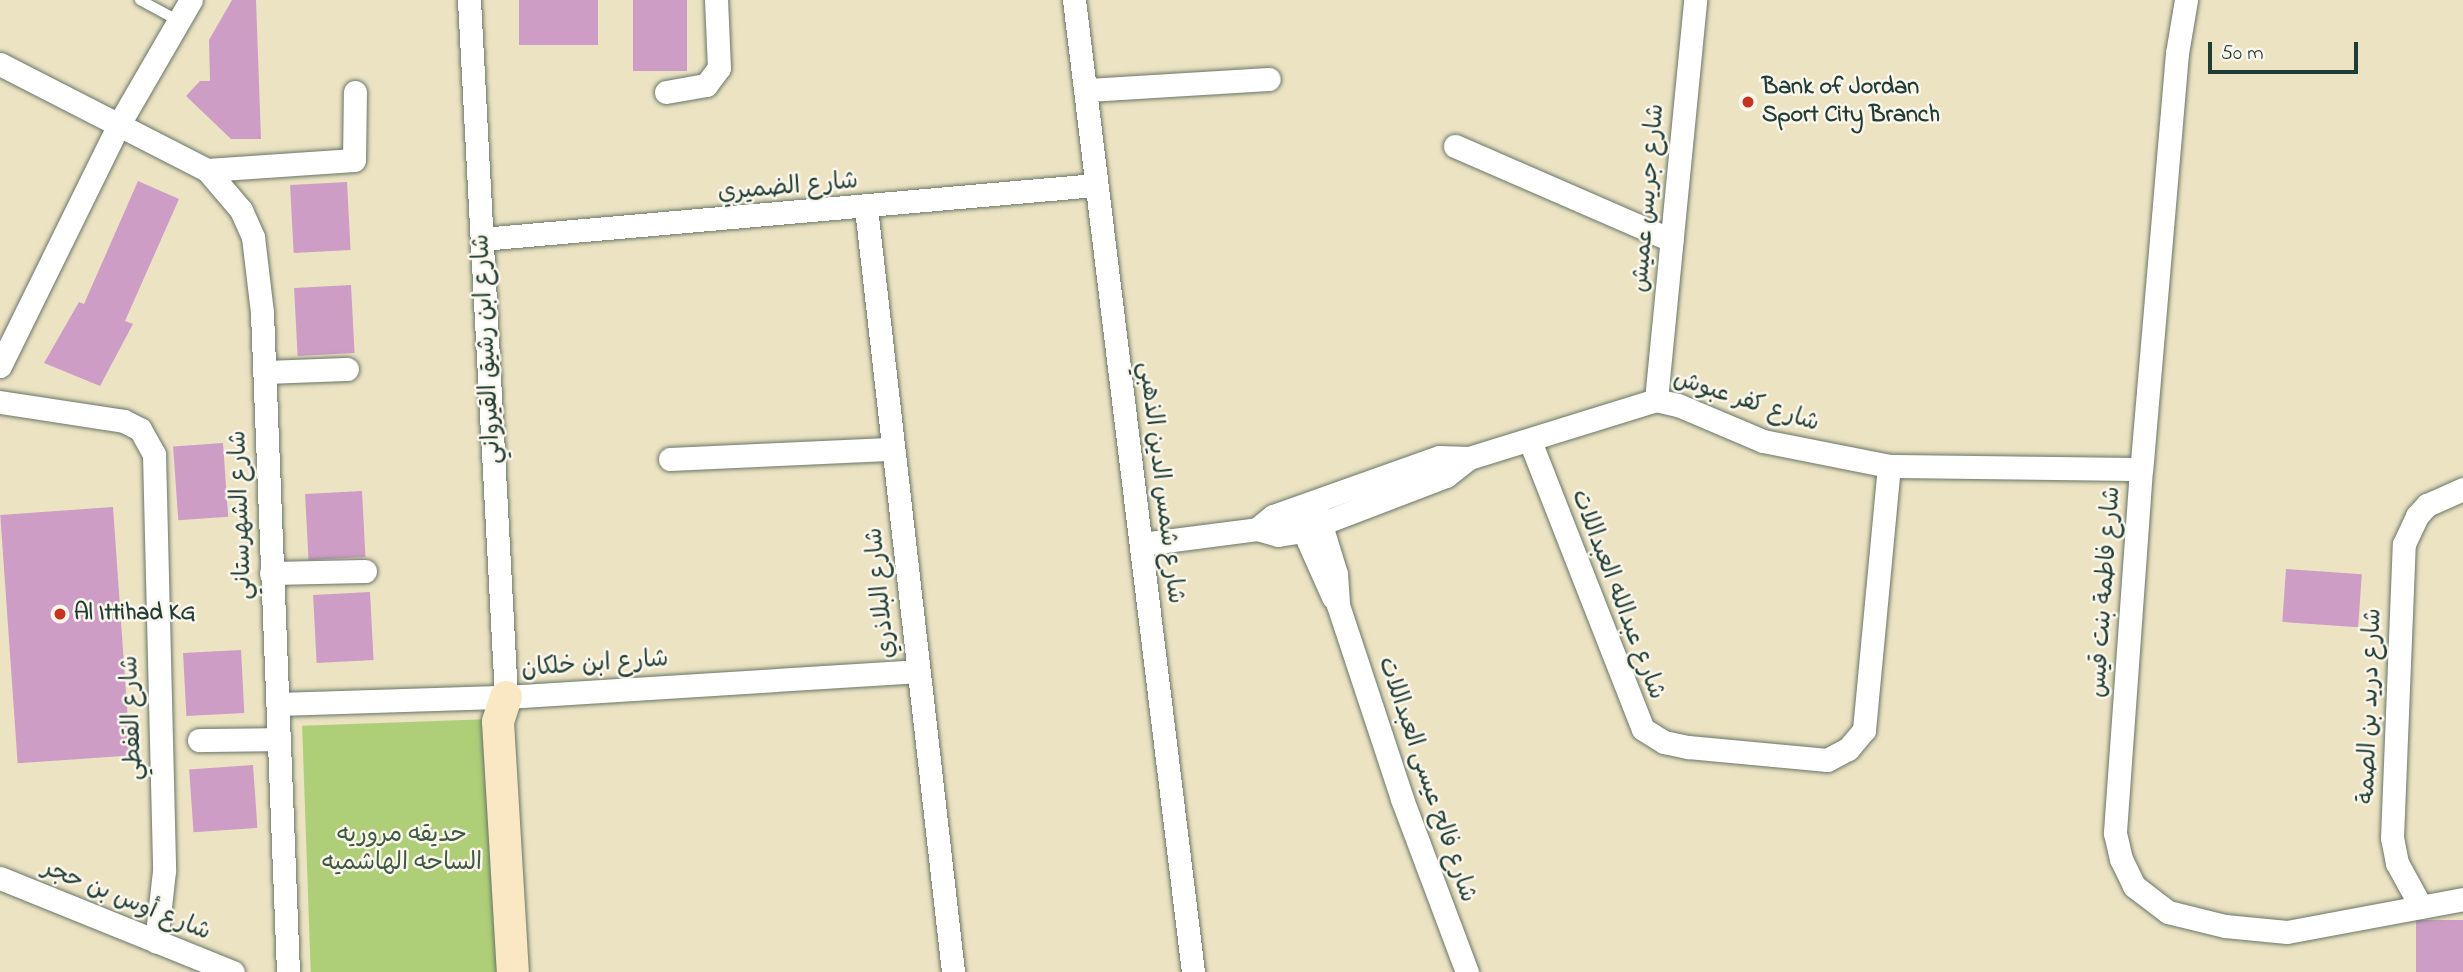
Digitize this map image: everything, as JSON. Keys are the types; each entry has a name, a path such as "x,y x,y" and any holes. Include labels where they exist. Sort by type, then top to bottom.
{"main road":[{"name":"شارع ابن رشيق القيرواني","path":"506,697 498,722 513,972"},
{"name":"شارع ابن رشيق القيرواني","path":"506,697 512,715 530,972"}],"street":[{"path":"0,366 119,124 191,0"},
{"name":"شارع ابن رشيق القيرواني","path":"469,0 506,697"},
{"path":"666,92 706,85 719,68 716,0"},
{"name":"شارع شمس الدين الذهبي","path":"1074,0 1193,972"},
{"name":"شارع جريس عميش","path":"1656,400 1695,0"},
{"name":"شارع فاطمة بنت قيس","path":"2186,0 2177,53 2141,469 2115,833 2134,886 2168,912 2225,926 2287,932 2357,922 2420,905"},
{"name":"شارع الشهرستاني","path":"0,64 207,170 241,210 253,237 264,372 288,972"},
{"path":"1087,90 1269,79"},
{"path":"207,170 354,159 355,92"},
{"path":"1455,146 1671,240"},
{"name":"شارع الضميري","path":"482,239 866,208 1096,185"},
{"name":"شارع البلاذري","path":"866,208 916,671 953,972"},
{"path":"264,372 347,369"},
{"name":"شارع كفر عبوش","path":"1142,544 1257,529 1273,516 1308,517 1439,457 1469,458 1656,400 1678,405 1763,441 1889,466 2141,469"},
{"name":"شارع القفطي","path":"0,402 124,421 140,429 154,454 164,871 156,942"},
{"name":"شارع عبدالله العبداللات","path":"1530,441 1643,729 1664,742 1688,747 1827,760 1848,749 1864,730 1889,466"},
{"path":"670,459 893,449"},
{"name":"شارع دريد بن الصمة","path":"2420,905 2397,863 2392,838 2404,544 2413,522 2427,505 2463,489"},
{"name":"شارع فالح عيسى العبداللات","path":"1308,517 1402,799 1467,972"},
{"path":"271,573 365,571"},
{"name":"شارع ابن خلكان","path":"278,704 506,697 916,671"},
{"path":"199,740 279,739"},
{"name":"شارع أوس بن حجر","path":"0,878 156,942 191,965 233,972"},
{"path":"2420,905 2463,899"}],"lane":[{"path":"140,0 179,21"}],"green space":[{"name":"حديقه مروريه الساحه الهاشميه","path":"492,719 501,972 311,972 302,726"}],"building":[{"path":"232,0 256,0 261,139 231,139 186,96 200,81 210,81 209,40"},
{"path":"519,0 598,0 598,45 519,45"},
{"path":"633,0 687,0 687,71 633,71"},
{"path":"138,181 179,199 125,321 133,324 100,386 44,363 79,302 84,304"},
{"path":"347,182 351,250 294,253 290,185"},
{"path":"351,285 355,353 298,356 294,288"},
{"path":"223,443 228,517 178,520 173,446"},
{"path":"362,491 365,557 309,560 305,494"},
{"name":"Al Ittihad KG","path":"113,507 130,755 18,763 0,515"},
{"path":"2286,569 2362,574 2358,627 2282,622"},
{"path":"370,592 374,660 317,663 313,595"},
{"path":"241,650 244,713 186,716 183,653"},
{"path":"253,765 257,828 194,832 189,769"},
{"path":"2416,920 2463,920 2463,972 2416,972"}],"place":[{"name":"Bank of Jordan Sport City Branch","path":"1748,102"},
{"name":"Al Ittihad KG","path":"60,614"}]}
